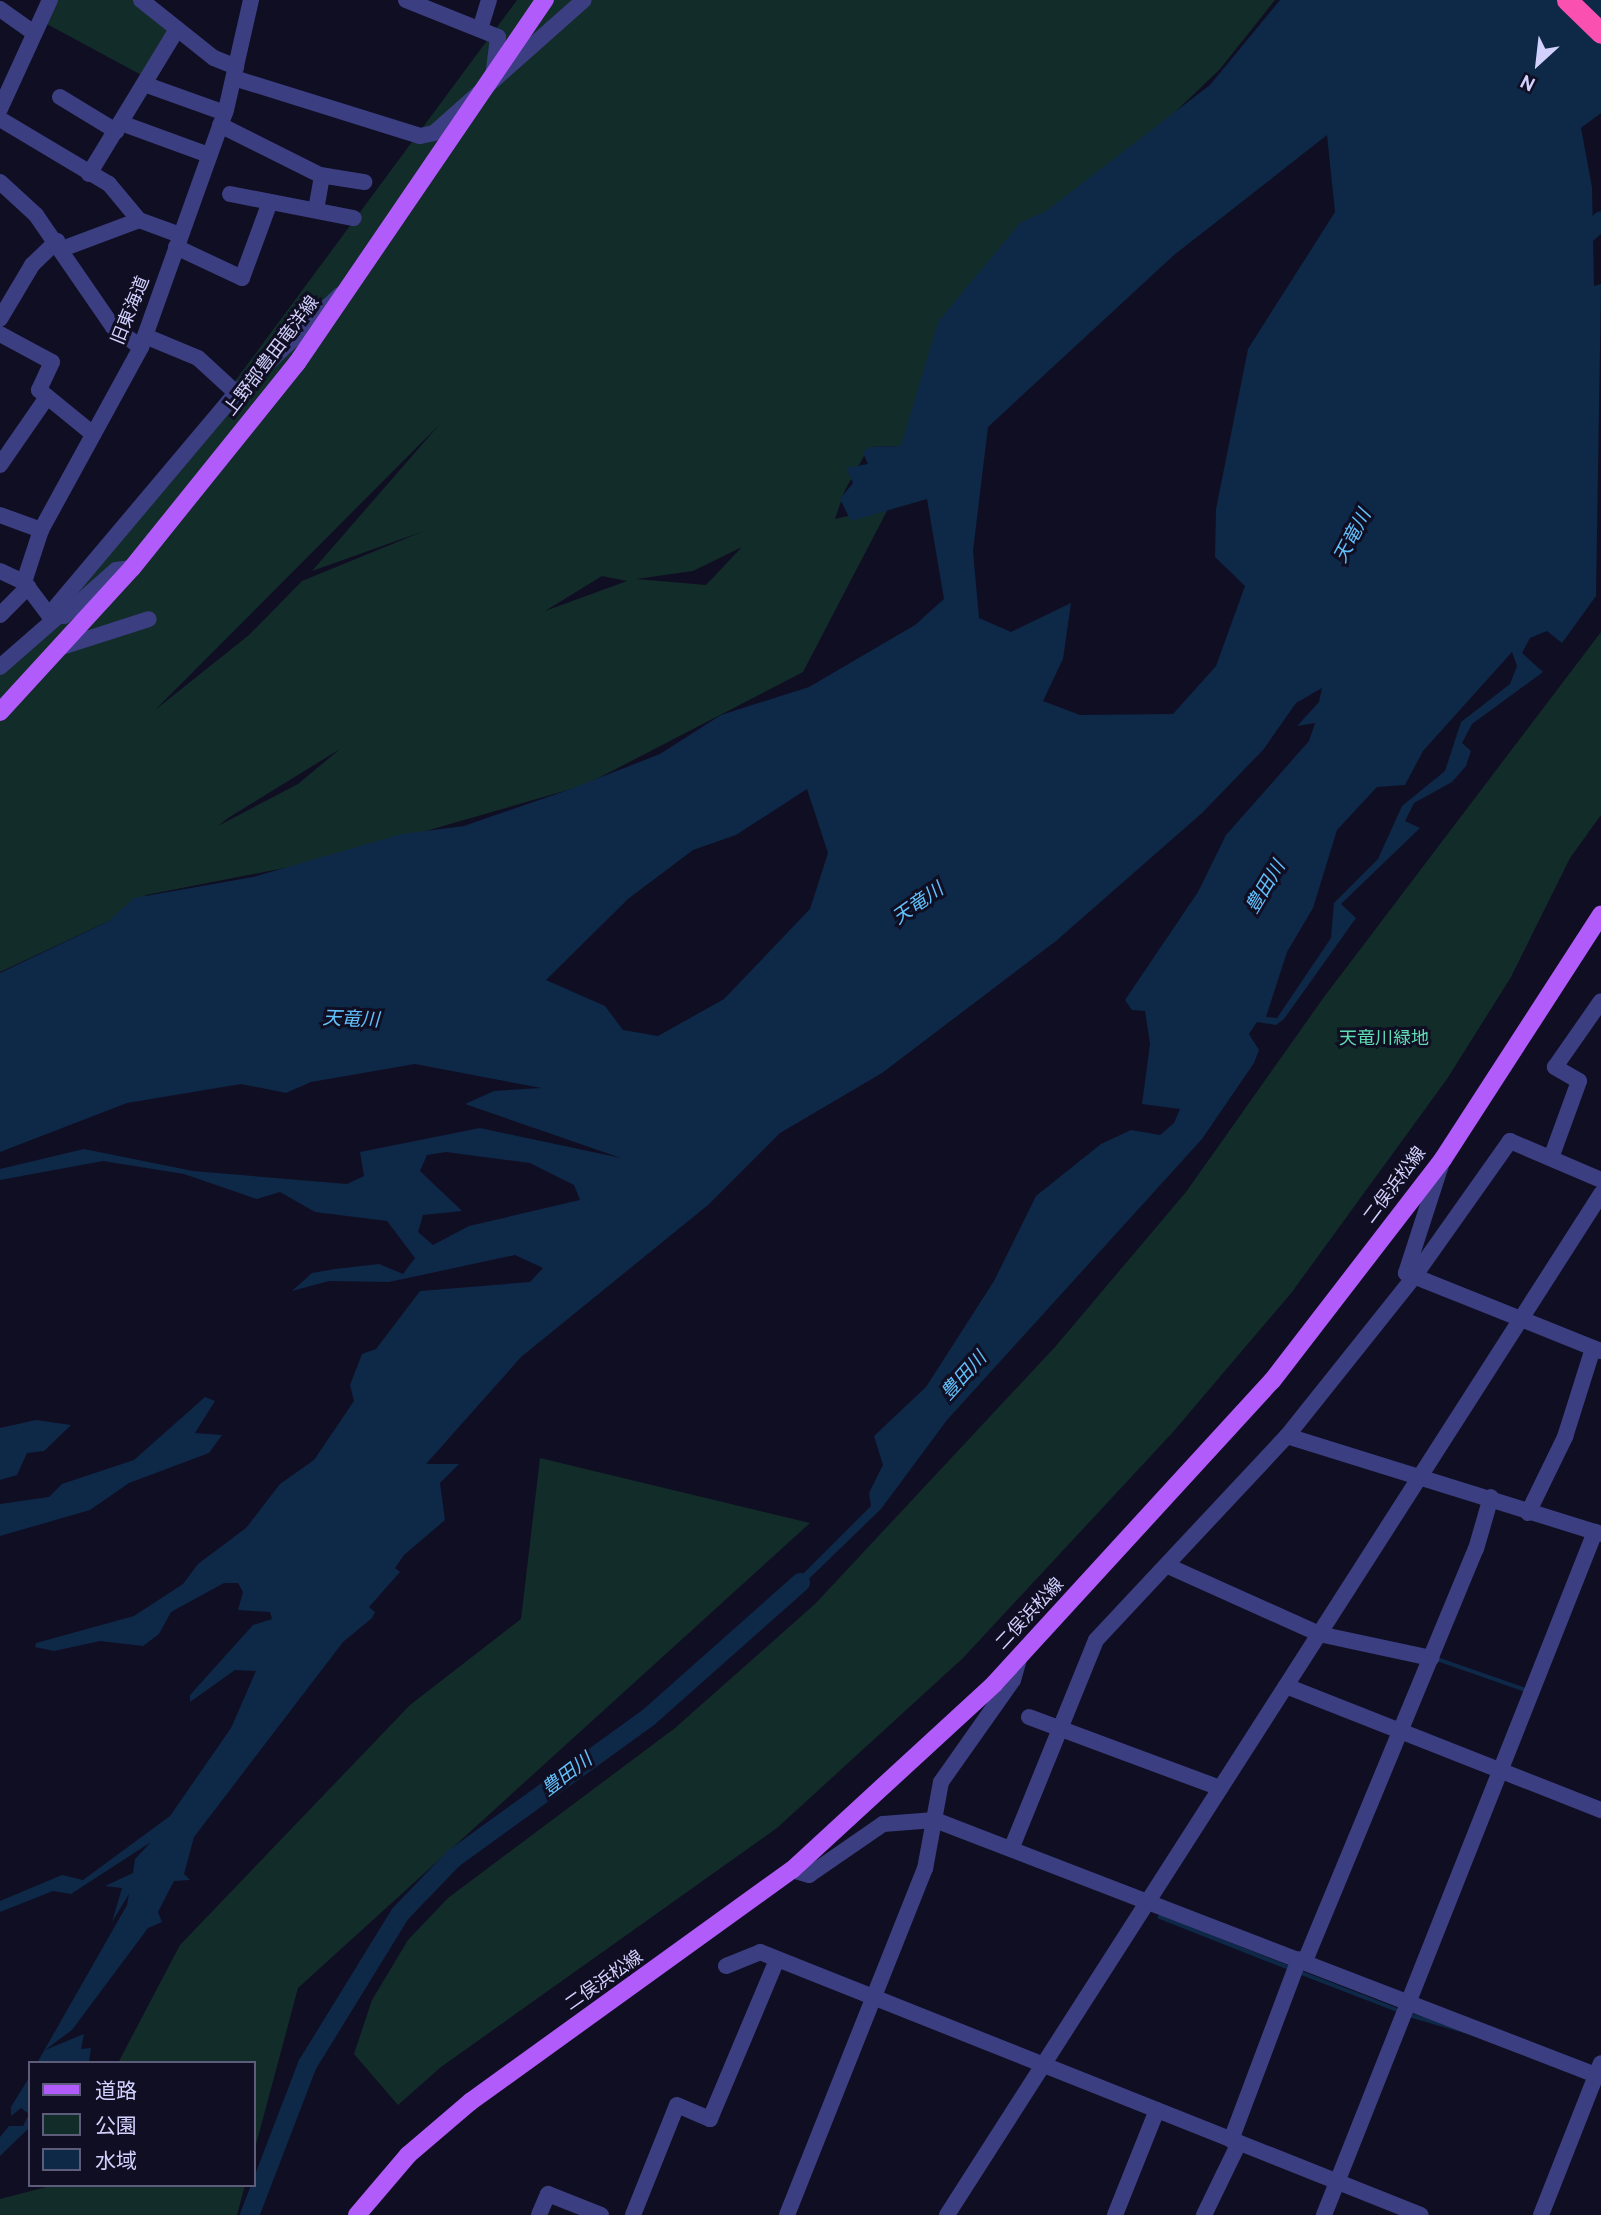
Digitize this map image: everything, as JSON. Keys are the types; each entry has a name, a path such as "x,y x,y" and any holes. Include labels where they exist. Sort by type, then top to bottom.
{"highway":[{"path":"1567,0 1601,33"}],"main road":[{"name":"上野部豊田竜洋線","path":"0,712 132,568 351,287 545,0"},
{"name":"二俣浜松線","path":"358,2215 408,2155 470,2102 792,1870 1020,1656 1272,1381 1443,1159 1601,915"}],"street":[{"path":"0,109 50,0"},
{"path":"141,0 235,73 420,136 444,127 492,80 505,75 584,0"},
{"name":"旧東海道","path":"26,584 41,530 143,341 223,119 251,0"},
{"path":"406,0 481,26 501,46 492,80"},
{"path":"481,26 489,0"},
{"path":"0,9 34,33"},
{"path":"89,174 177,29"},
{"path":"144,83 223,119 322,176 364,182"},
{"path":"60,97 118,127 209,155"},
{"path":"0,119 108,184 139,220 242,278 270,202"},
{"path":"316,210 322,176"},
{"path":"0,182 59,245 113,327 143,341 198,358 236,393"},
{"path":"230,194 354,218"},
{"path":"0,319 37,259 59,245 139,220"},
{"path":"0,667 52,616 236,393 351,287"},
{"path":"0,334 52,362 39,390 93,434"},
{"path":"0,465 47,397"},
{"path":"0,515 41,530"},
{"path":"52,616 116,570 132,568"},
{"path":"0,571 26,584 52,616"},
{"path":"0,615 26,584"},
{"path":"62,647 149,619"},
{"path":"1551,1158 1579,1080 1555,1067 1601,1001"},
{"path":"1012,1847 1096,1640 1287,1436 1413,1278 1510,1141 1601,1180"},
{"path":"1443,1159 1406,1262 1413,1278 1597,1350 1565,1437 1528,1513"},
{"path":"947,2215 1044,2066 1146,1899 1320,1634 1601,1195"},
{"path":"1287,1436 1492,1497 1528,1513 1598,1533 1500,1770 1324,2215"},
{"path":"1204,2215 1235,2142 1298,1965 1431,1658 1492,1497"},
{"path":"1168,1566 1320,1634 1431,1658"},
{"path":"787,2215 935,1842 935,1820 951,1762 1013,1681 1020,1656"},
{"path":"1286,1686 1601,1810"},
{"path":"1028,1717 1220,1788"},
{"path":"792,1870 809,1875 883,1824 935,1820 1146,1899 1298,1965 1599,2071 1541,2215"},
{"path":"726,1966 760,1952 874,2000 1421,2215"},
{"path":"633,2215 677,2105 710,2119 777,1960"},
{"path":"1115,2215 1157,2109"},
{"path":"539,2215 548,2194 601,2215"}],"green space":[{"path":"51,0 141,0 177,29 147,78 43,22"},
{"path":"517,0 1275,0 1220,69 1170,117 1001,246 901,446 869,447 845,490 835,519 889,507 803,672 585,785 325,860 146,895 109,921 0,972 0,675 130,523","holes":["439,425 312,571 424,531 302,581 249,635 155,710","742,547 706,585 636,579 693,571","602,576 627,581 545,611","340,749 298,784 218,826"]},
{"name":"天竜川緑地","path":"1601,632 1601,815 1570,858 1511,977 1447,1079 1292,1292 1173,1432 963,1658 777,1828 441,2067 398,2105 354,2054 372,2000 408,1940 448,1898 675,1728 815,1604 1055,1347 1186,1192 1324,997"},
{"path":"540,1458 810,1523 298,1988 256,2145 256,2061 119,2061 180,1945 410,1705 521,1619"},
{"path":"46,2187 244,2187 237,2215 0,2215 0,2199"}],"water":[{"path":"1280,0 1601,0 1601,113 1581,128 1592,187 1594,286 1601,284 1596,596 1562,643 1547,631 1530,638 1522,653 1543,672 1472,724 1462,743 1471,751 1466,766 1452,782 1414,803 1405,821 1420,828 1341,904 1356,918 1284,1019 1276,1025 1257,1022 1249,1034 1259,1050 1254,1063 1202,1139 947,1420 881,1509 786,1601 779,1598 871,1506 869,1493 883,1465 874,1436 926,1387 994,1281 1036,1196 1101,1144 1131,1130 1160,1135 1174,1123 1180,1109 1142,1104 1150,1044 1145,1011 1132,1010 1125,1000 1198,892 1226,835 1309,741 1315,723 1297,726 1319,702 1322,688 1296,703 1263,750 1202,813 1056,941 882,1073 780,1133 708,1205 521,1357 426,1464 459,1464 440,1483 445,1520 404,1555 395,1568 400,1572 369,1607 375,1612 372,1618 343,1642 194,1837 184,1874 190,1880 174,1881 158,1912 162,1922 148,1928 72,2030 45,2050 84,2034 81,2049 91,2048 89,2061 38,2061 127,1905 129,1894 112,1922 122,1888 105,1886 133,1873 135,1859 151,1842 71,1894 53,1891 0,1912 0,1901 62,1875 83,1880 170,1816 231,1728 256,1671 235,1670 190,1702 190,1695 253,1625 272,1619 270,1612 238,1610 243,1592 238,1583 224,1583 171,1612 159,1634 143,1646 100,1641 54,1651 35,1647 36,1643 134,1616 183,1584 198,1564 246,1528 280,1484 314,1460 354,1401 350,1385 362,1354 376,1349 420,1291 530,1282 543,1268 515,1255 389,1282 329,1281 292,1291 312,1273 335,1269 379,1264 403,1274 415,1258 387,1221 315,1212 280,1192 257,1199 184,1174 103,1161 0,1180 0,1169 84,1149 193,1171 347,1184 364,1176 360,1152 480,1128 621,1158 465,1104 494,1091 541,1088 415,1064 311,1082 286,1093 241,1084 127,1103 0,1152 0,973 109,921 134,898 253,877 402,834 464,826 568,790 660,754 721,715 809,687 915,625 944,599 927,499 851,521 840,499 853,483 846,468 868,464 863,453 869,447 901,446 938,322 1020,223 1046,211 1210,85","holes":["1327,135 1335,212 1248,349 1216,509 1215,557 1245,586 1216,666 1173,714 1080,715 1043,701 1063,659 1071,603 1011,632 979,618 973,551 988,427 1174,255","1512,652 1517,666 1510,684 1461,722 1445,771 1402,806 1378,859 1334,903 1331,938 1277,1018 1266,1017 1287,952 1313,908 1337,830 1377,787 1405,785 1423,751","807,789 828,853 810,909 724,999 658,1036 623,1030 605,1006 546,980 628,899 693,850 736,835","446,1152 530,1163 574,1185 580,1200 469,1226 433,1245 418,1232 423,1215 462,1211 420,1171 427,1155"]},
{"path":"205,1397 215,1401 195,1433 222,1435 209,1453 129,1483 90,1510 0,1536 0,1504 49,1497 62,1484 134,1460"},
{"path":"36,1420 71,1425 44,1451 27,1453 17,1475 0,1480 0,1428"},
{"path":"28,2079 28,2113 21,2108 11,2116 11,2107"},
{"path":"28,2116 28,2129 0,2156 0,2137 9,2126 23,2126"}],"waterway":[{"name":"天竜川","path":"1575,244 1601,220"},
{"name":"豊田川","path":"249,2215 307,2064 400,1913 453,1858 649,1716 800,1582"},
{"path":"1437,1659 1526,1690"},
{"path":"1160,1917 1292,1969"},
{"path":"1299,1972 1395,2009"},
{"path":"1413,2016 1468,2032"}]}
